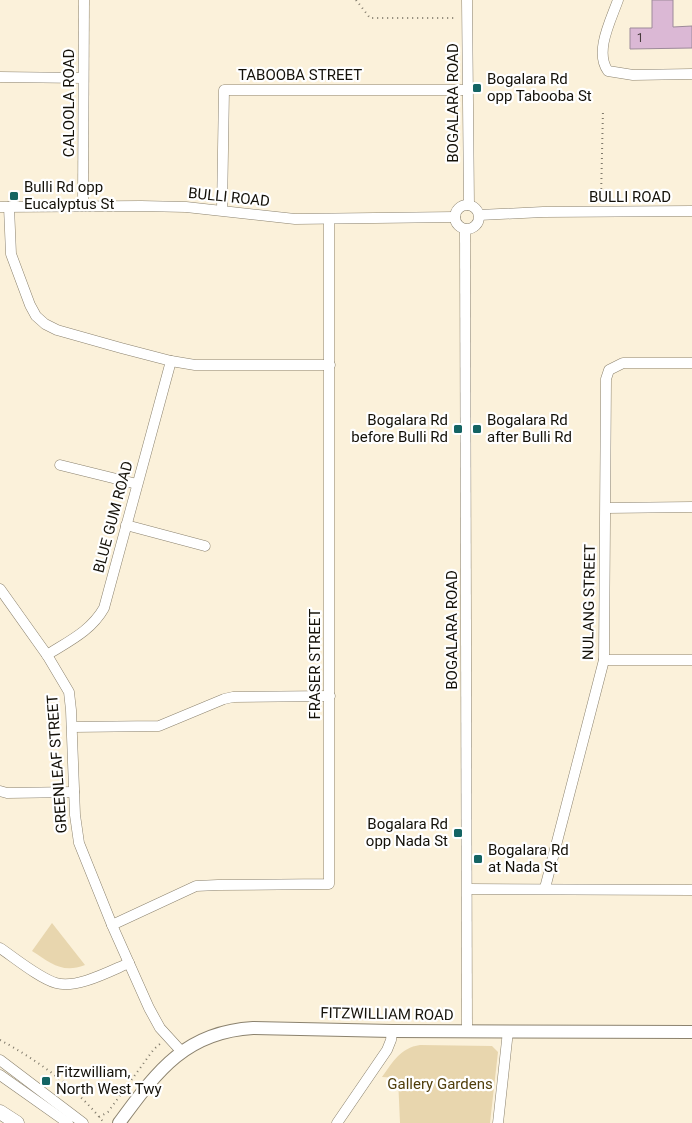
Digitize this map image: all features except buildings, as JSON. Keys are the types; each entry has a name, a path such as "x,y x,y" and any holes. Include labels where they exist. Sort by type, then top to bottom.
{"highway":[{"path":"0,1112 17,1123"}],"main road":[{"name":"FITZWILLIAM ROAD","path":"119,1123 147,1085 163,1067 181,1052 212,1036 242,1029 692,1032"}],"street":[{"name":"CALOOLA ROAD","path":"83,206 84,0"},
{"name":"BOGALARA ROAD","path":"467,0 469,205"},
{"path":"618,0 602,53 604,65 608,71 633,75 692,74"},
{"path":"0,77 83,78"},
{"name":"TABOOBA STREET","path":"222,210 224,90 467,90"},
{"path":"469,205 479,215 476,224 469,229 465,229 457,223 455,217 459,208 469,205"},
{"path":"5,207 11,254 30,305 36,316 45,324 57,330 195,366 330,365"},
{"name":"BULLI ROAD","path":"5,207 186,207 284,219 455,217"},
{"name":"BULLI ROAD","path":"479,215 543,212 692,212"},
{"name":"FRASER STREET","path":"112,925 196,886 329,884 329,219"},
{"name":"BOGALARA ROAD","path":"465,229 468,1031"},
{"name":"BLUE GUM ROAD","path":"47,655 90,627 98,619 104,608 171,361"},
{"name":"NULANG STREET","path":"545,888 604,660 606,379 609,370 623,363 692,363"},
{"path":"60,465 137,484"},
{"path":"606,508 692,507"},
{"path":"126,526 205,546"},
{"name":"GREENLEAF STREET","path":"0,589 47,655 68,692 72,727 75,822 79,843 112,925 155,1020 181,1052"},
{"path":"604,660 692,660"},
{"path":"72,727 159,726 233,697 330,696"},
{"path":"0,791 7,793 74,792"},
{"path":"468,889 692,890"},
{"path":"0,948 47,980 58,983 70,984 84,981 129,963"},
{"path":"337,1123 387,1050 392,1031"},
{"path":"498,1123 508,1032"},
{"path":"0,1060 83,1123"},
{"path":"0,1075 68,1123"}],"path":[{"path":"356,0 370,18 455,18"},
{"path":"602,199 603,109"},
{"path":"0,1040 32,1060 71,1089 104,1123"},
{"path":"99,1117 108,1112 154,1049"}],"green space":[{"path":"52,923 85,965 63,968 32,951"},
{"name":"Gallery Gardens","path":"420,1045 492,1046 498,1052 490,1123 400,1123 398,1078 382,1077 402,1052"}],"place":[{"name":"Bogalara Rd opp Tabooba St","path":"477,88"},
{"name":"Bulli Rd opp Eucalyptus St","path":"14,196"},
{"name":"Bogalara Rd before Bulli Rd","path":"458,429"},
{"name":"Bogalara Rd after Bulli Rd","path":"477,429"},
{"name":"Bogalara Rd opp Nada St","path":"458,833"},
{"name":"Bogalara Rd at Nada St","path":"478,859"},
{"name":"Fitzwilliam, North West Twy","path":"46,1081"}]}
